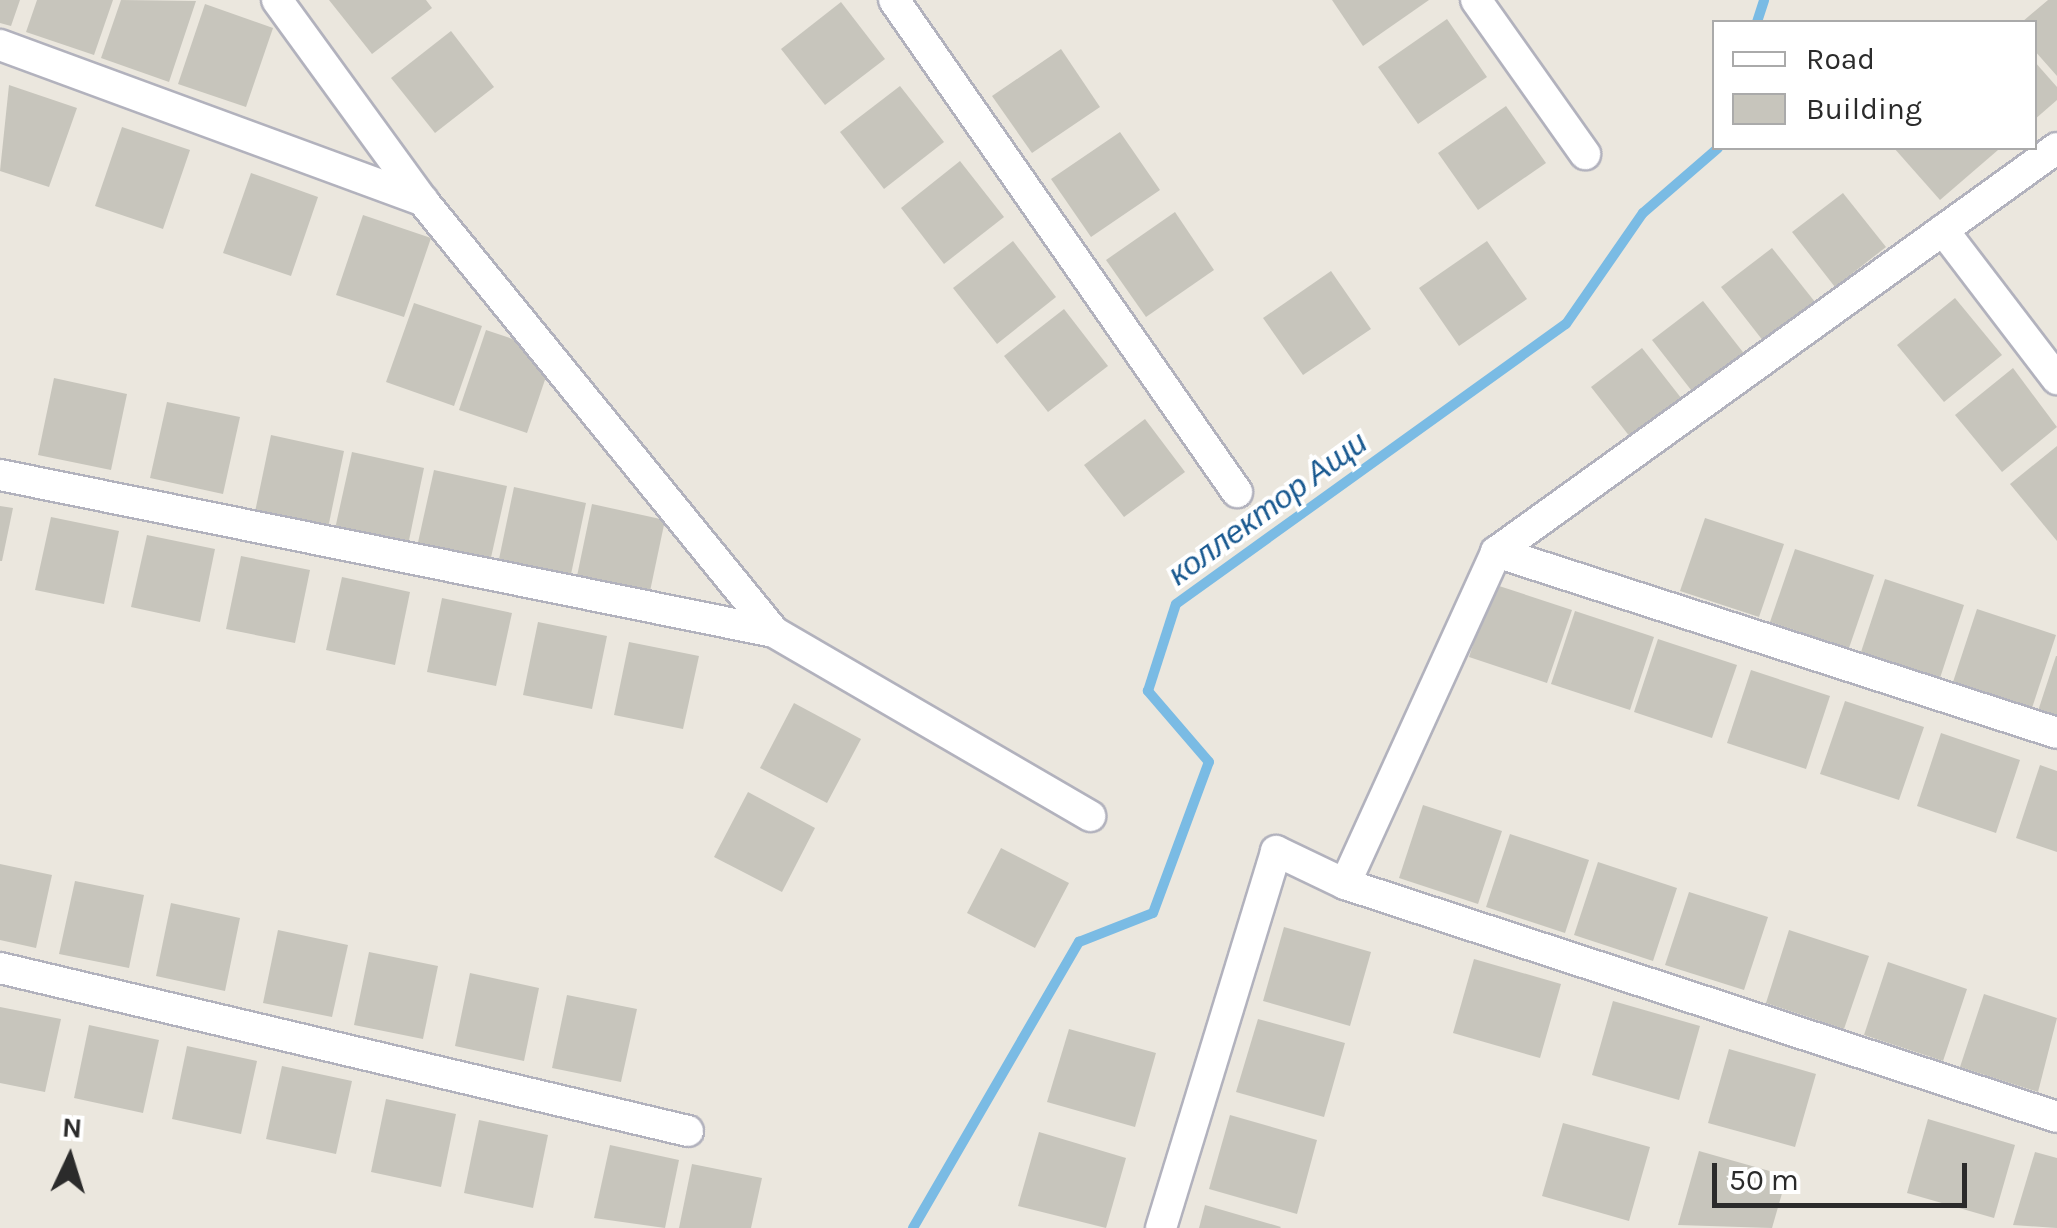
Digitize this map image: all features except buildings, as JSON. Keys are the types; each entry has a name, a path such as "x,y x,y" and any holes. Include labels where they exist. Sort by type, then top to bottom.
{"street":[{"path":"277,0 423,201 774,632"},
{"path":"894,0 1237,492"},
{"path":"1476,0 1585,154"},
{"path":"0,46 423,201"},
{"path":"1345,884 1496,552 2057,148"},
{"path":"1942,230 2057,379"},
{"path":"0,474 774,632 1090,816"},
{"path":"1496,552 2057,733"},
{"path":"1161,1228 1276,851 1345,884 2057,1116"},
{"path":"0,968 688,1131"}],"waterway":[{"name":"коллектор Ащи","path":"1758,20 1764,0"},
{"name":"коллектор Ащи","path":"913,1228 1079,942 1153,913 1209,762 1148,691 1176,604 1566,324 1643,213 1716,150"}]}
